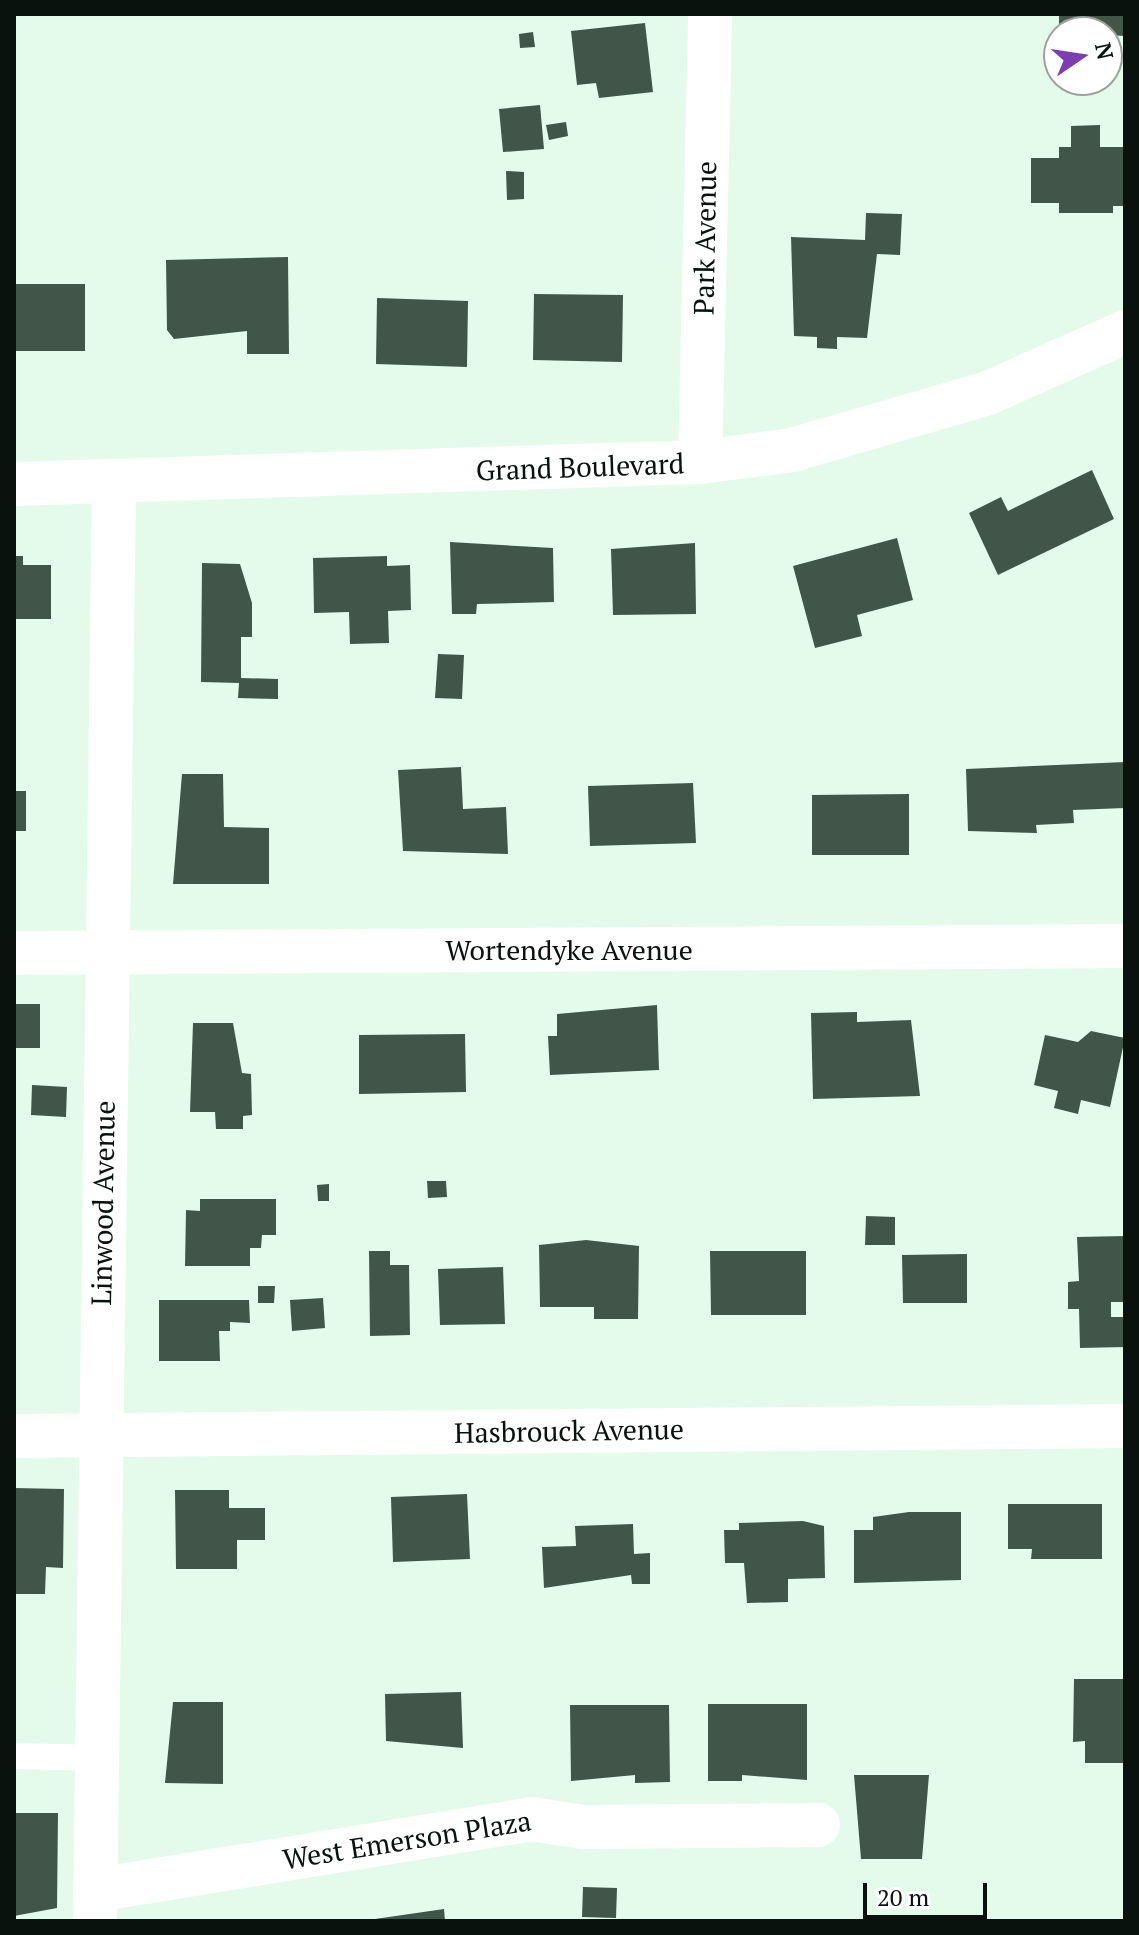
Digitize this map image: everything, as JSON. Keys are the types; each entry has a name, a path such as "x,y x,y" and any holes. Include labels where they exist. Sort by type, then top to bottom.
{"street":[{"name":"Park Avenue","path":"700,462 710,14"},
{"name":"Grand Boulevard","path":"14,484 114,486 700,462 891,427 1125,332"},
{"name":"Linwood Avenue","path":"95,1905 114,486"},
{"name":"Wortendyke Avenue","path":"14,953 1125,946"},
{"name":"Hasbrouck Avenue","path":"14,1436 1125,1426"},
{"name":"West Emerson Plaza","path":"95,1905 531,1819 583,1827 818,1825"}],"lane":[{"path":"14,1756 96,1758"}],"building":[{"path":"1123,14 1124,36 1123,16 1059,16"},
{"path":"645,23 653,92 599,98 596,83 577,85 571,31"},
{"path":"533,32 535,47 520,48 519,34"},
{"path":"540,105 544,149 503,152 499,109"},
{"path":"566,122 568,136 549,140 546,125"},
{"path":"1100,125 1100,147 1125,147 1125,206 1113,206 1113,213 1059,213 1059,203 1031,203 1031,158 1059,158 1059,147 1071,147 1071,126"},
{"path":"506,171 524,172 524,199 507,200"},
{"path":"866,213 902,214 900,255 877,254 867,338 837,337 837,349 817,348 817,337 794,336 791,237 865,240"},
{"path":"288,257 289,354 247,354 247,331 174,339 167,330 166,260"},
{"path":"14,284 85,284 85,351 14,351"},
{"path":"534,294 623,295 622,362 533,360"},
{"path":"377,298 468,301 467,367 376,364"},
{"path":"1092,470 1114,519 998,575 969,513 1001,497 1008,511"},
{"path":"897,538 913,600 857,615 862,636 815,648 793,566"},
{"path":"450,542 553,548 554,602 477,604 476,614 452,614"},
{"path":"695,543 696,614 613,615 611,549"},
{"path":"14,556 23,556 23,565 51,565 51,619 14,619"},
{"path":"387,556 387,566 410,565 411,610 388,611 389,643 350,644 349,612 314,613 313,558"},
{"path":"202,563 240,564 252,603 252,637 241,637 241,678 278,679 278,699 238,698 239,683 201,682"},
{"path":"438,654 464,655 462,699 435,698"},
{"path":"1125,762 1125,808 1073,810 1074,823 1036,825 1037,833 968,831 966,769"},
{"path":"461,767 463,809 506,807 508,854 403,851 398,770"},
{"path":"182,774 223,774 224,827 269,828 269,884 173,884"},
{"path":"693,783 696,843 590,846 588,786"},
{"path":"14,791 26,791 26,831 14,831"},
{"path":"909,794 909,855 812,855 812,795"},
{"path":"14,1004 40,1004 40,1048 14,1048"},
{"path":"657,1005 659,1070 550,1075 548,1036 557,1036 557,1014"},
{"path":"857,1012 857,1022 911,1020 920,1096 813,1099 811,1013"},
{"path":"193,1023 233,1023 242,1073 251,1074 252,1115 243,1116 243,1129 216,1129 215,1112 190,1112"},
{"path":"1091,1031 1125,1038 1110,1107 1081,1100 1078,1114 1054,1108 1058,1091 1034,1085 1045,1035 1078,1042"},
{"path":"465,1034 466,1092 359,1094 359,1035"},
{"path":"32,1085 67,1087 66,1117 31,1115"},
{"path":"427,1181 446,1181 447,1197 428,1198"},
{"path":"329,1184 329,1201 318,1201 317,1185"},
{"path":"200,1199 276,1199 276,1235 262,1235 261,1248 250,1248 250,1266 185,1266 186,1210 200,1211"},
{"path":"866,1216 895,1217 895,1245 865,1245"},
{"path":"1125,1236 1125,1302 1111,1302 1111,1317 1125,1317 1125,1347 1080,1348 1079,1309 1068,1309 1068,1282 1079,1281 1077,1237"},
{"path":"586,1240 639,1246 638,1319 594,1319 594,1307 540,1307 539,1245"},
{"path":"369,1251 390,1251 390,1265 409,1265 410,1335 370,1336"},
{"path":"710,1251 806,1251 806,1315 711,1315"},
{"path":"967,1254 967,1303 903,1303 902,1255"},
{"path":"503,1267 505,1324 440,1325 438,1269"},
{"path":"258,1286 275,1286 274,1303 258,1303"},
{"path":"323,1298 325,1328 292,1331 290,1300"},
{"path":"159,1300 249,1300 250,1323 230,1322 230,1331 219,1331 220,1361 159,1361"},
{"path":"14,1488 64,1489 63,1568 46,1567 45,1594 14,1594"},
{"path":"175,1490 229,1490 229,1508 265,1508 265,1540 237,1540 237,1569 176,1569"},
{"path":"467,1494 470,1559 393,1562 391,1497"},
{"path":"1008,1504 1102,1504 1102,1559 1031,1559 1032,1549 1008,1549"},
{"path":"909,1512 961,1512 961,1580 854,1583 854,1530 873,1530 873,1517"},
{"path":"803,1521 824,1526 825,1578 788,1579 788,1602 747,1603 744,1563 725,1563 724,1530 739,1530 739,1523"},
{"path":"633,1524 634,1554 650,1553 650,1584 632,1584 631,1575 544,1588 542,1547 576,1546 575,1526"},
{"path":"1074,1679 1125,1679 1125,1763 1085,1763 1085,1741 1073,1742"},
{"path":"461,1692 463,1748 386,1741 385,1694"},
{"path":"173,1702 223,1702 223,1784 165,1783"},
{"path":"708,1704 807,1704 807,1780 742,1775 742,1781 708,1781"},
{"path":"570,1705 669,1705 670,1782 635,1783 635,1775 571,1781"},
{"path":"854,1775 929,1775 922,1859 861,1859"},
{"path":"14,1813 58,1813 57,1908 14,1916"},
{"path":"583,1887 617,1888 616,1918 582,1917"},
{"path":"444,1909 445,1921 375,1919"}]}
